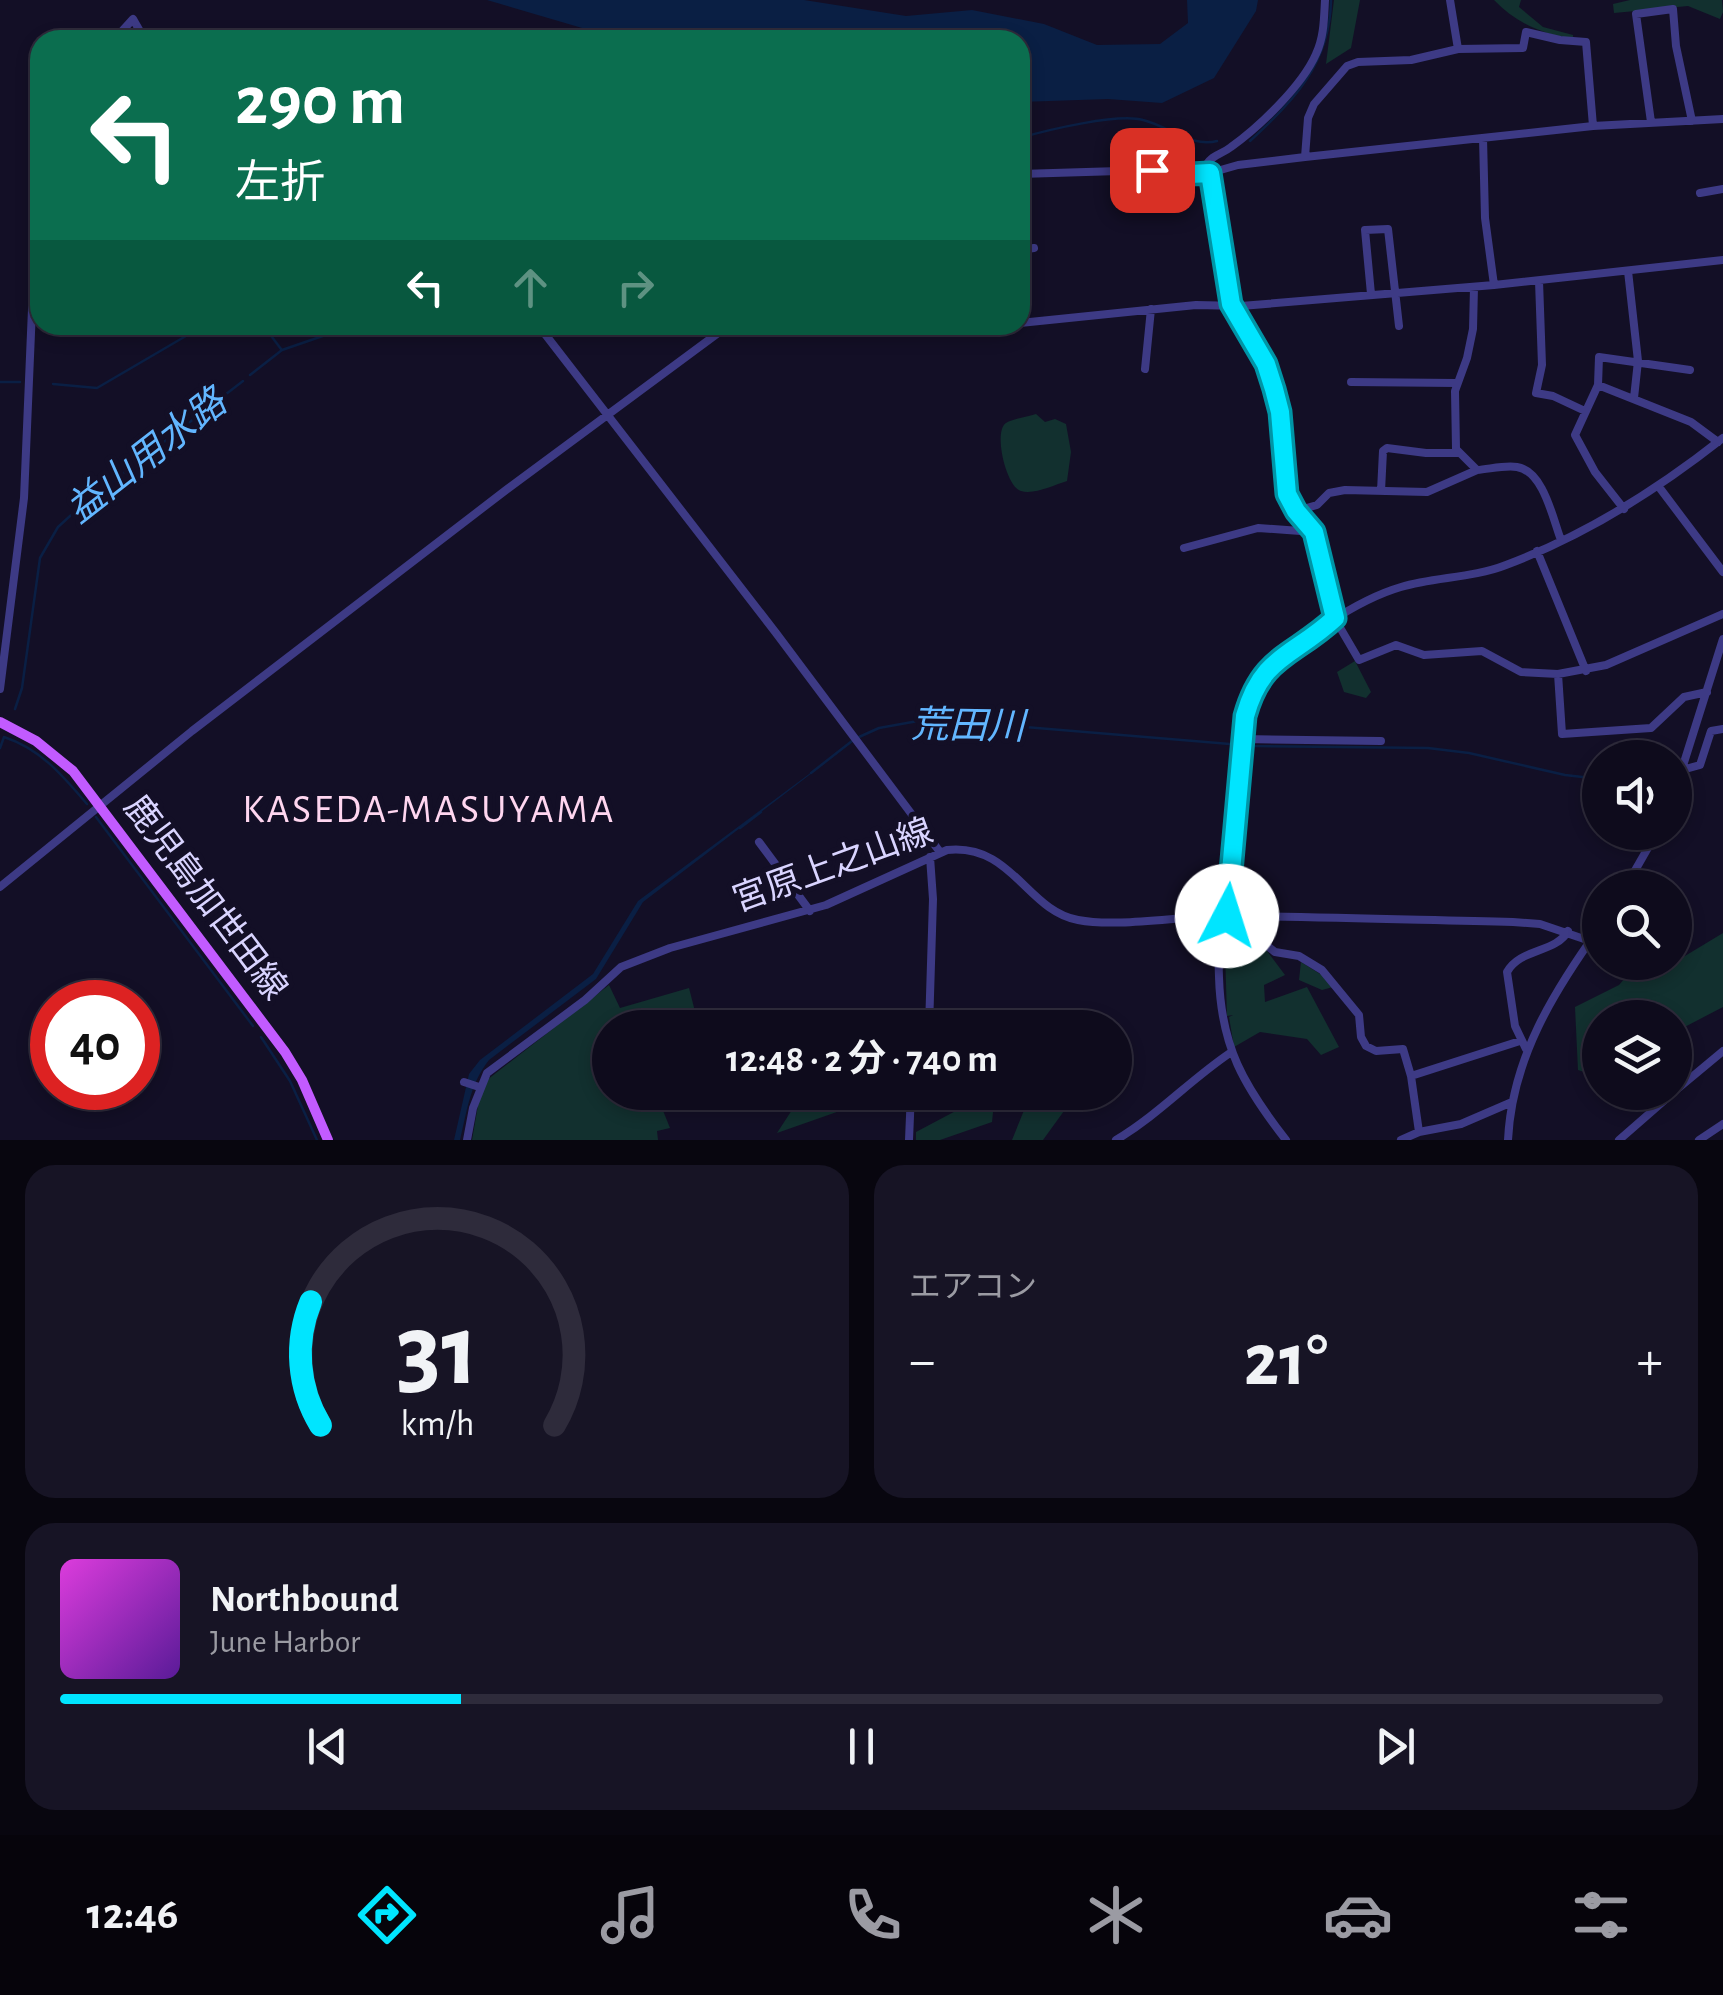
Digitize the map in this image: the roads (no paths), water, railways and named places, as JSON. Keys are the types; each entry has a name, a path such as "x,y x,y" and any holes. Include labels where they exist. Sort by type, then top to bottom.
{"main road":[{"name":"鹿児島加世田線","path":"0,722 54,753 102,806 285,1052 328,1140"}],"street":[{"path":"1324,0 1324,29 1314,59 1287,96 1229,150 1211,157 1206,165 1231,304 1258,349 1280,412 1287,494 1314,532 1335,618 1359,660 1396,645 1424,655 1482,651 1521,672 1586,671 1723,614"},
{"path":"1450,0 1458,49"},
{"path":"1651,122 1636,14 1672,9 1692,121"},
{"path":"124,30 134,20 140,30"},
{"path":"1306,156 1308,118 1314,104 1347,66 1411,60 1458,49 1523,48 1526,32 1586,42 1593,126"},
{"path":"1030,174 1152,170 1210,173 1306,156 1593,126 1723,120"},
{"path":"1482,138 1485,218 1494,285"},
{"path":"1700,192 1723,189"},
{"path":"1370,294 1365,230 1388,229 1400,326"},
{"path":"1030,249 1034,248"},
{"path":"1030,321 1474,287 1723,260"},
{"path":"1628,271 1638,361 1634,398"},
{"path":"1539,281 1542,365 1536,393 1553,396 1585,411"},
{"path":"1474,287 1470,344 1456,383 1456,446 1477,470"},
{"path":"1145,369 1151,309"},
{"path":"0,689 24,498 33,335"},
{"path":"546,335 940,852"},
{"path":"0,887 192,731 716,335"},
{"path":"1624,509 1595,472 1575,435 1598,385 1599,358 1690,370"},
{"path":"1351,382 1456,383"},
{"path":"1286,1140 1230,1053 1220,1007 1221,930 1227,916 1245,716 1252,689 1265,670 1335,618 1399,588 1490,570 1537,551 1624,509 1720,440 1691,422 1598,385"},
{"path":"1380,491 1383,451 1387,448 1426,454 1459,453"},
{"path":"1296,511 1317,505 1329,493 1356,489 1428,492 1477,470 1519,467 1538,483 1560,540"},
{"path":"1659,487 1723,572"},
{"path":"1184,548 1258,528 1314,532"},
{"path":"1537,551 1586,671"},
{"path":"1692,740 1723,639"},
{"path":"1558,674 1562,734 1651,728 1684,697 1707,692"},
{"path":"1692,767 1700,765 1711,731 1723,729"},
{"path":"1242,744 1382,740"},
{"path":"760,842 810,911"},
{"name":"宮原上之山線","path":"480,1087 496,1064 622,967 670,948 810,911 940,852 960,849 987,857 1019,876 1048,906 1079,921 1227,916 1513,922 1568,931 1582,937"},
{"path":"930,857 933,899 930,1010"},
{"path":"1221,930 1249,932 1275,952 1299,956 1322,970 1360,1015 1362,1042 1376,1050 1402,1048 1411,1076 1419,1132"},
{"path":"1526,1049 1520,1040 1506,972 1519,958 1564,940 1568,931"},
{"path":"1508,1140 1512,1102 1526,1049 1582,953"},
{"path":"1411,1076 1520,1040"},
{"path":"1692,1077 1723,1051"},
{"path":"1116,1140 1173,1101 1205,1070 1230,1053"},
{"path":"464,1082 480,1087 466,1140"},
{"path":"1400,1140 1461,1124 1512,1102"},
{"path":"908,1140 910,1110"},
{"path":"1619,1140 1653,1110"},
{"path":"1699,1140 1723,1124"}],"water":[{"path":"487,0 804,0 906,16 972,10 1044,24 1097,45 1160,44 1188,23 1187,0 1258,0 1256,11 1214,78 1162,103 1108,99 1030,102 1030,30 589,30"},
{"path":"867,731 643,902 596,979 489,1060 473,1088 460,1140 454,1140 469,1074 480,1060 593,974 638,901"}],"waterway":[{"name":"益山用水路","path":"1250,141 1295,95 1317,62 1329,23 1331,0"},
{"name":"益山用水路","path":"1030,135 1082,123 1132,118 1198,142 1217,141"},
{"path":"53,384 97,388 188,335"},
{"path":"270,335 281,349"},
{"name":"益山用水路","path":"250,375 282,350 326,335"},
{"name":"益山用水路","path":"15,709 22,688 40,558 58,527 243,381"},
{"path":"0,382 20,382"},
{"name":"荒田川","path":"859,737 879,728 929,719 1254,746 1428,748 1582,777"},
{"path":"4,737 40,756 87,804"},
{"name":"益山用水路","path":"0,748 4,737"},
{"name":"荒田川","path":"811,773 852,741"},
{"name":"荒田川","path":"740,828 761,812"},
{"path":"96,817 253,1026"},
{"path":"261,1037 290,1081 317,1140"}],"district":[{"name":"KASEDA-MASUYAMA","path":"429,810"}]}
